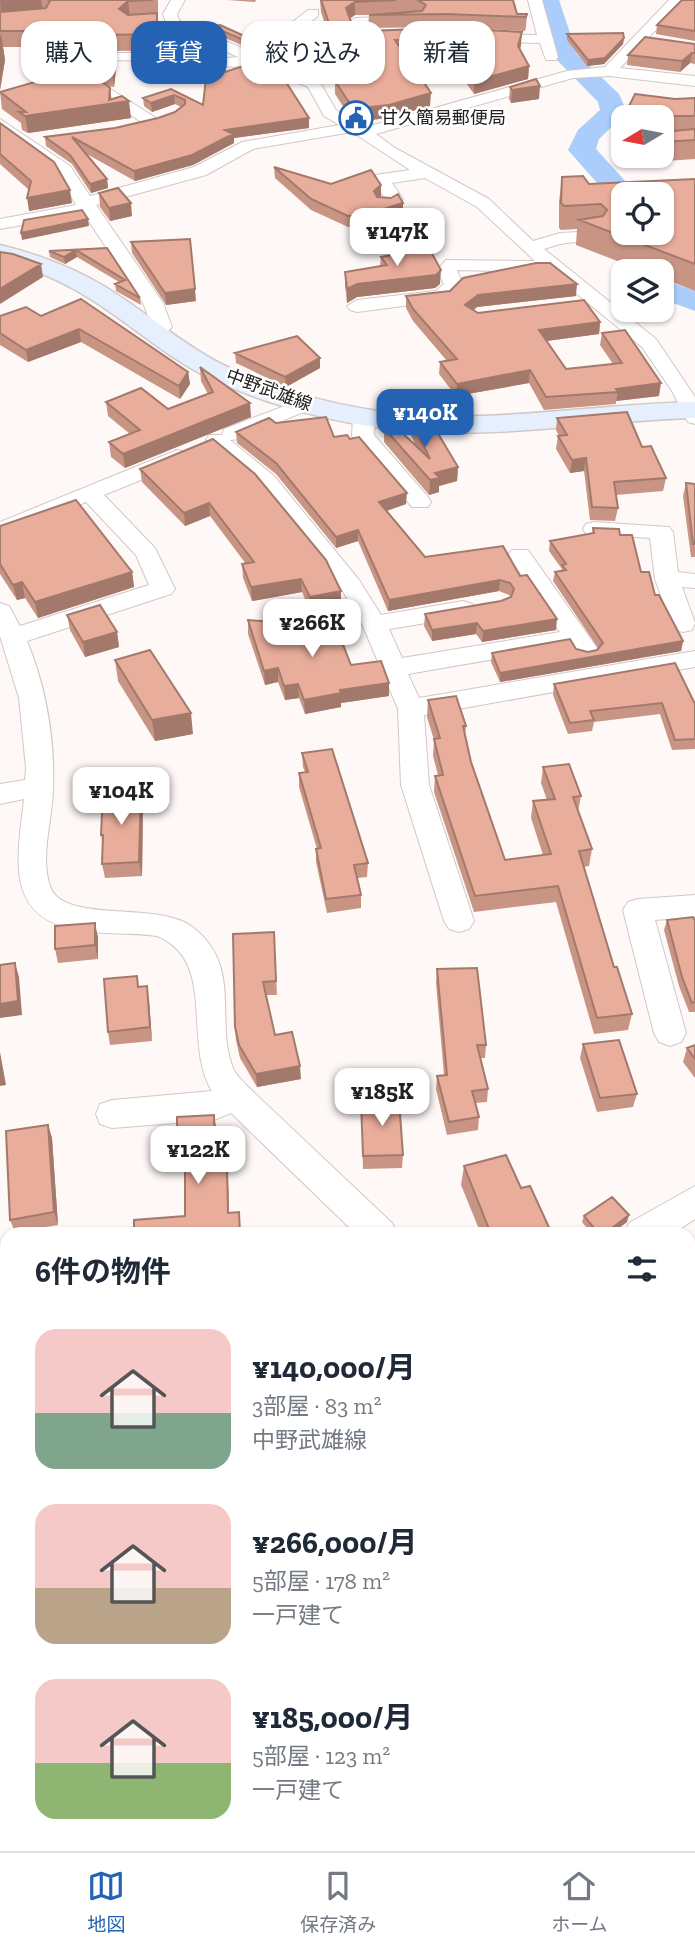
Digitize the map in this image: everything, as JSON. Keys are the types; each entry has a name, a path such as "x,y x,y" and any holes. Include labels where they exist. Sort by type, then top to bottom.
{"main road":[{"name":"中野武雄線","path":"0,251 30,260 80,282 183,354 228,378 303,405 430,424 693,412"}],"street":[{"path":"178,0 166,22 241,54"},
{"path":"535,0 552,59 567,75"},
{"path":"608,71 648,40 679,5 695,1"},
{"path":"303,21 313,13"},
{"path":"495,38 546,39"},
{"path":"117,57 191,57 215,63 241,62"},
{"path":"0,224 86,205 200,171 248,145 358,129 500,96 567,75 608,71 695,81"},
{"path":"314,84 330,113 389,152 483,203 532,249 649,343 693,412"},
{"path":"104,90 150,121"},
{"path":"126,127 169,116"},
{"path":"0,124 64,170 153,303 162,327 154,334"},
{"path":"24,141 50,138"},
{"path":"385,203 394,199 381,179 429,172"},
{"path":"532,249 540,243 592,235"},
{"path":"357,306 442,296 454,285 446,270 453,264 555,267"},
{"path":"571,305 598,302"},
{"path":"0,530 303,405"},
{"path":"364,416 363,436 420,502"},
{"path":"217,440 266,481 351,585 374,624 411,709 415,785 459,921"},
{"path":"15,636 163,589 147,553 90,493"},
{"path":"594,529 661,532 667,579 683,624"},
{"path":"520,555 602,674"},
{"path":"667,579 695,582"},
{"path":"374,624 487,605"},
{"path":"0,611 15,636 25,669 35,729 39,787 34,873 36,888 43,902 55,914 74,919 148,922 176,930 196,946 206,967 211,991 213,1049 218,1072 234,1096 373,1227"},
{"path":"394,668 577,637"},
{"path":"411,709 695,659"},
{"path":"0,794 39,787"},
{"path":"670,1033 638,909 695,906"},
{"path":"112,1114 214,1106 234,1096"},
{"path":"652,1227 695,1201"}],"building":[{"path":"48,0 153,0 128,1 119,9 128,15 157,13 157,21 131,21 131,35 117,35 117,21 21,21 21,31 0,31 0,12 46,8 50,1"},
{"path":"321,0 396,0 355,2 346,8 351,21 328,21"},
{"path":"418,0 513,0 517,14 527,14 526,17 369,15 422,11 426,5"},
{"path":"682,0 695,0 695,31 657,25"},
{"path":"227,28 241,34 241,39 227,33"},
{"path":"385,30 399,30 399,40 395,40 399,46 399,84 425,84 431,93 389,105 361,108 348,101 337,84 385,84"},
{"path":"495,31 522,32 518,46 529,66 495,75"},
{"path":"623,33 624,38 605,58 588,60 567,34"},
{"path":"645,37 695,44 695,53 682,61 628,55"},
{"path":"241,67 241,84 287,84 309,118 225,130 233,134 192,155 134,171 72,137 107,179 90,184 70,155 45,137 115,128 175,112 185,104 185,100 174,95 151,103 143,98 171,89 203,105 205,84 227,84 227,71"},
{"path":"536,79 540,86 512,90 510,87"},
{"path":"28,84 105,84 110,88 109,100 122,96 129,101 25,116 19,112 26,112 0,92"},
{"path":"635,94 675,99 695,98 695,116 674,116 674,105 630,105"},
{"path":"0,123 54,162 70,190 27,198 31,181 0,154"},
{"path":"695,129 695,140 674,141 674,131"},
{"path":"274,167 331,184 371,170 381,185 374,191 377,197 391,198 398,194 403,203 375,212 371,209 356,216 348,216 311,199"},
{"path":"583,176 589,184 611,183 611,232 579,220 603,216 607,210 601,204 564,206 561,203 562,177"},
{"path":"695,179 695,264 645,245 674,245 674,182 631,182"},
{"path":"118,188 131,203 109,208 99,193"},
{"path":"82,210 88,219 21,233 24,220"},
{"path":"190,239 195,289 165,293 131,242"},
{"path":"107,248 140,298 115,284 125,280 76,250 64,257 49,251"},
{"path":"429,248 441,270 436,275 357,284 347,289 345,272 387,265 381,257"},
{"path":"0,252 13,254 41,264 0,289"},
{"path":"536,263 550,263 577,284 478,295 465,305 478,313 584,300 600,322 539,330 566,369 622,363 602,333 625,330 661,383 616,389 618,392 546,397 530,370 457,384 440,362 457,359 413,309 406,296 450,291 463,278"},
{"path":"81,299 188,372 179,386 79,329 26,350 0,333 0,316 26,307 41,316"},
{"path":"297,336 320,358 285,377 235,353"},
{"path":"200,367 250,403 123,454 109,442 140,430 106,402 141,388 168,409 213,392"},
{"path":"627,412 642,447 651,446 666,478 614,482 618,508 592,507 586,458 572,460 558,436 567,435 557,418"},
{"path":"326,417 334,437 359,437 407,493 379,502 425,557 503,546 520,576 527,575 557,619 483,631 477,623 432,630 425,614 511,597 514,589 510,583 500,580 389,600 358,530 336,537 276,463 236,432 269,418 276,423"},
{"path":"411,419 430,420 458,467 435,473 440,478 430,480 384,428 394,425 430,459"},
{"path":"213,439 255,474 326,560 341,591 310,597 301,579 251,587 242,564 254,562 209,503 184,513 140,469"},
{"path":"686,483 695,484 695,544 693,544"},
{"path":"76,500 132,572 35,602 22,582 13,585 0,564 0,526"},
{"path":"593,528 619,529 620,535 632,535 641,572 649,572 655,595 659,595 683,641 500,673 492,653 570,639 576,649 588,652 597,650 603,643 555,572 566,570 562,565 566,564 550,541 594,533"},
{"path":"100,605 117,632 83,642 67,615"},
{"path":"248,620 336,627 351,665 381,661 389,683 340,690 341,693 304,700 298,684 284,686 278,668 264,671"},
{"path":"150,650 191,713 152,720 115,660"},
{"path":"675,663 695,704 695,739 675,740 662,703 590,711 594,720 570,723 554,684"},
{"path":"456,696 466,726 463,726 471,762 505,860 551,854 533,801 555,799 543,767 569,764 581,796 573,797 592,849 579,851 614,967 617,967 632,1014 597,1018 558,886 475,896 435,776 443,775 434,739 440,738 428,700"},
{"path":"332,749 368,863 354,865 361,895 326,899 316,849 321,848 299,773 308,772 302,753"},
{"path":"141,790 139,862 102,864 103,792"},
{"path":"693,917 695,1002 692,1003 667,920"},
{"path":"95,923 95,945 55,949 55,926"},
{"path":"274,932 276,981 263,982 275,1035 292,1032 300,1066 256,1074 239,1045 235,1027 233,934"},
{"path":"15,963 18,1001 0,1004 0,965"},
{"path":"477,968 486,1045 477,1045 488,1089 472,1091 479,1117 449,1122 437,1076 447,1075 437,969"},
{"path":"137,976 138,987 147,986 150,1027 108,1032 104,979"},
{"path":"619,1040 637,1094 600,1098 583,1044"},
{"path":"695,1045 695,1059 687,1048"},
{"path":"399,1100 403,1155 363,1156 361,1101"},
{"path":"214,1115 215,1168 227,1168 228,1213 239,1212 240,1227 134,1227 134,1220 185,1216 185,1156 177,1157 177,1117"},
{"path":"48,1125 54,1212 10,1220 6,1131"},
{"path":"506,1155 521,1188 530,1186 549,1227 488,1227 464,1166"},
{"path":"612,1197 629,1215 613,1227 593,1227 584,1216"}],"waterway":[{"path":"548,0 566,57 610,99 614,112 587,136 582,150 611,182"},
{"path":"634,259 637,245"},
{"path":"674,293 695,302"}],"place":[{"name":"甘久簡易郵便局","path":"356,118"}]}
